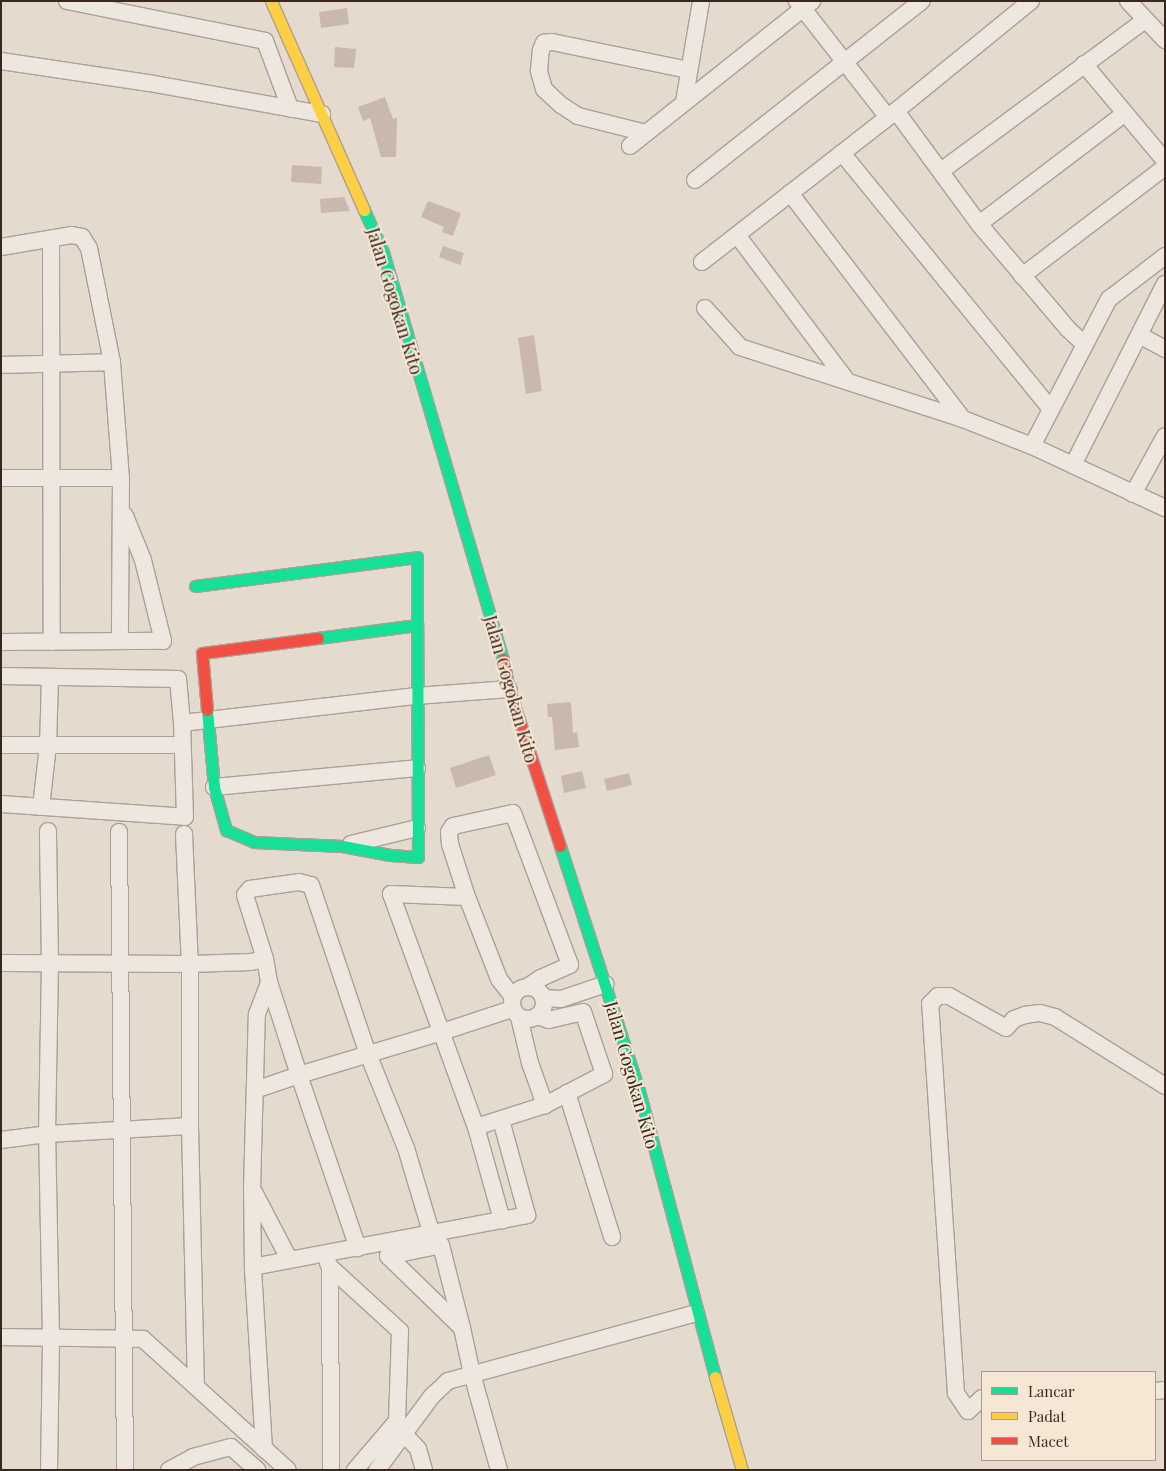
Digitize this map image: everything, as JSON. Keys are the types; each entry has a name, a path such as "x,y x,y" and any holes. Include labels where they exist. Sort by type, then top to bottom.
{"street":[{"path":"67,1 266,41 290,108"},
{"name":"Jalan Gogokan Kito","path":"271,1 384,252 451,489 502,656 509,689 638,1087 696,1313 742,1470"},
{"path":"684,102 701,1"},
{"path":"695,180 922,1"},
{"path":"702,262 842,153 1031,1"},
{"path":"941,171 1084,64 1157,28 1128,1"},
{"path":"630,146 804,4 844,62 941,171 979,224 1022,276 1068,329 1085,345"},
{"path":"646,133 578,116 561,105 544,89 539,71 541,50 544,43 552,42 689,70"},
{"path":"1,61 149,83 322,114"},
{"path":"1084,64 1165,161"},
{"path":"979,224 1125,113"},
{"path":"842,153 1051,409"},
{"path":"1022,276 1165,167"},
{"path":"790,193 964,420"},
{"path":"1,247 71,235 82,237 89,248 112,362 122,508 120,641"},
{"path":"737,235 847,380"},
{"path":"51,239 52,642"},
{"path":"1032,446 1109,298 1165,256"},
{"path":"1073,466 1165,284"},
{"path":"705,308 740,347 847,380 964,420 1032,446 1165,508"},
{"path":"1139,335 1165,349"},
{"path":"1,365 112,362"},
{"path":"1133,494 1165,436"},
{"path":"1,478 121,478"},
{"path":"1,642 163,641 143,560 122,508"},
{"path":"195,586 417,557 418,857 390,855 342,846 254,842 226,830 214,787 202,653 417,625"},
{"path":"1,676 178,679 182,723 185,817 1,804"},
{"path":"42,807 48,746 50,678"},
{"path":"182,723 416,696 509,689"},
{"path":"1,744 48,746 182,745"},
{"path":"214,787 417,768"},
{"path":"515,1007 521,988 527,987 540,978 570,965 513,813 460,823 450,829 450,844 467,897 499,978 515,1007 530,1063 545,1104"},
{"path":"342,846 417,828"},
{"path":"48,831 50,962 47,1134 51,1338 49,1470"},
{"path":"119,832 125,1470"},
{"path":"184,834 190,964 190,1126 196,1385"},
{"path":"358,1248 269,982 265,959 245,895 250,889 299,882 311,885 368,1054 406,1148 432,1235"},
{"path":"467,897 391,894 476,1127 502,1220"},
{"path":"1,963 190,964 265,959"},
{"path":"264,1449 253,1267 252,1188 257,1014 269,982"},
{"path":"542,998 561,999 606,984"},
{"path":"515,1007 528,1020 537,1016 543,1008 542,998 538,991 527,987"},
{"path":"981,1399 968,1411 956,1393 930,1004 938,996 949,996 1006,1028 1014,1019 1025,1015 1040,1012 1055,1017 1165,1086"},
{"path":"255,1090 442,1032 515,1007"},
{"path":"476,1127 545,1104 604,1074 583,1012 549,1020 537,1016"},
{"path":"567,1093 612,1236"},
{"path":"253,1267 289,1259 327,1261 358,1248 527,1215 501,1120"},
{"path":"1,1140 47,1134 190,1126"},
{"path":"252,1188 289,1259"},
{"path":"462,1328 388,1256 441,1245 462,1328 472,1374 499,1470"},
{"path":"327,1261 331,1470"},
{"path":"327,1261 400,1331 397,1421 354,1470"},
{"path":"377,1470 405,1435 432,1396 448,1381 696,1313"},
{"path":"1,1337 143,1339 288,1470"},
{"path":"405,1435 418,1450 424,1470"},
{"path":"168,1470 195,1464 231,1447 258,1470"}],"building":[{"path":"347,8 349,24 321,28 319,12"},
{"path":"335,47 356,49 354,68 334,67"},
{"path":"385,97 393,119 397,118 396,157 381,157 370,118 363,121 358,107"},
{"path":"292,165 322,167 321,184 291,182"},
{"path":"344,197 350,211 321,213 320,199"},
{"path":"428,201 461,213 453,236 442,232 444,227 421,217"},
{"path":"443,246 464,253 460,265 439,257"},
{"path":"534,335 542,391 526,394 518,338"},
{"path":"571,702 573,733 577,732 579,747 555,750 552,717 548,717 547,704"},
{"path":"489,755 496,775 456,788 450,768"},
{"path":"582,771 586,788 564,793 561,776"},
{"path":"629,773 632,785 607,791 604,779"}],"traffic: fast":[{"path":"364,210 383,252 503,659"},
{"path":"195,586 417,557 417,625 318,638"},
{"path":"207,710 214,787 226,830 254,842 342,846 390,855 418,857 417,625"},
{"path":"560,846 638,1087 715,1377"}],"traffic: slow":[{"path":"271,1 364,210"},
{"path":"715,1377 742,1470"}],"traffic: jam":[{"path":"207,710 202,653 318,638"},
{"path":"503,659 509,689 560,846"}]}
